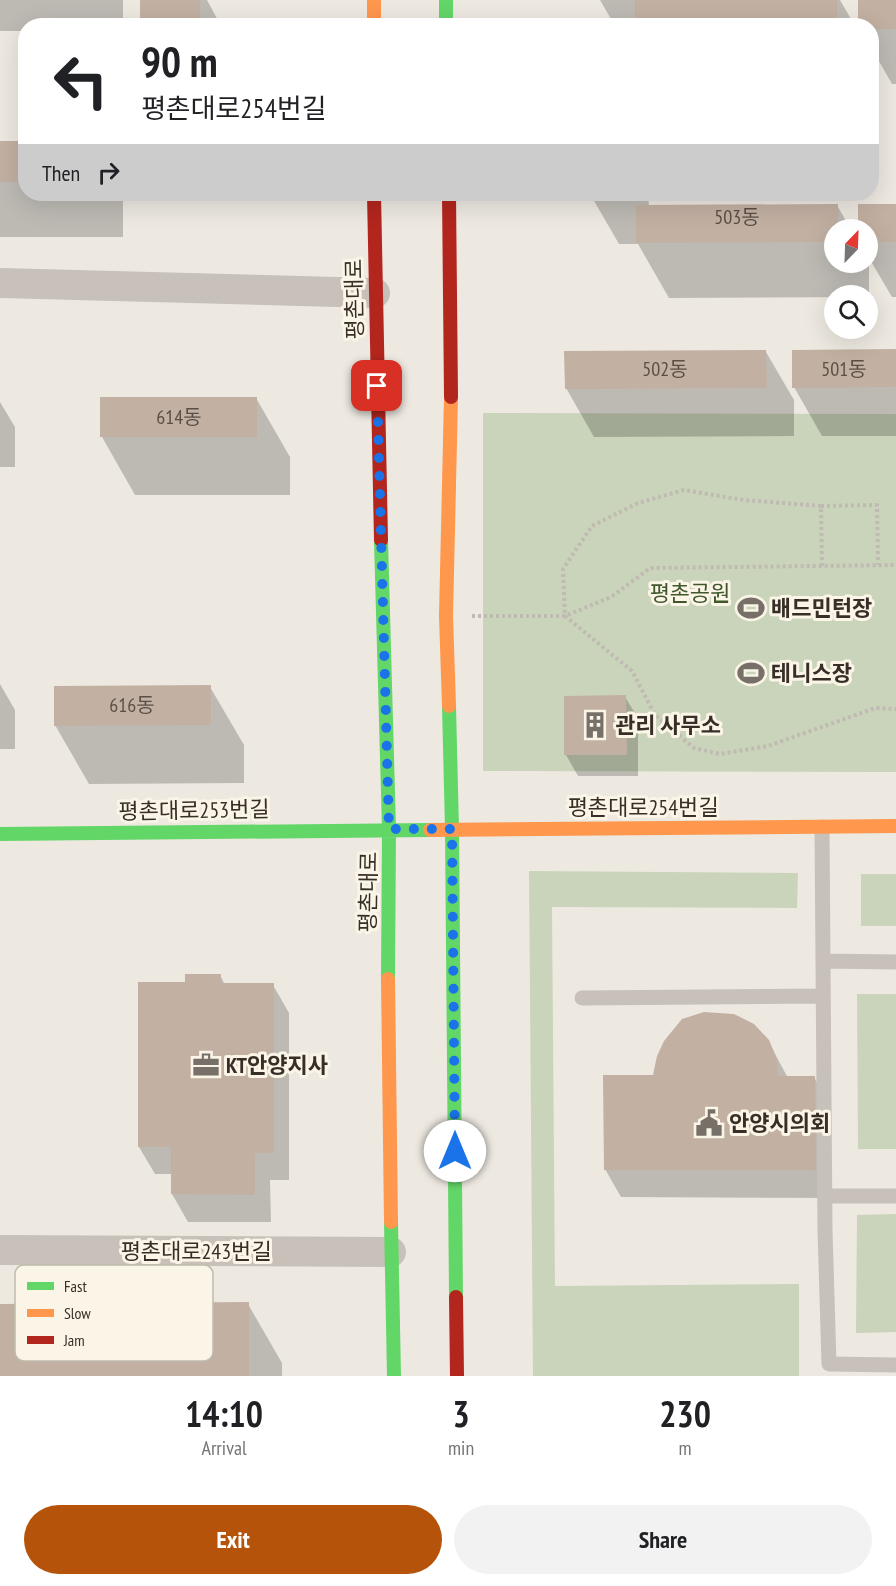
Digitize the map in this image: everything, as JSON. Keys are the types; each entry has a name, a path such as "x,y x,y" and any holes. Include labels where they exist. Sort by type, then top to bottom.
{"street":[{"path":"374,0 374,18"},
{"path":"446,0 447,18"},
{"name":"평촌대로","path":"374,201 389,829 387,1038 394,1376"},
{"path":"448,201 451,434 446,616 452,829 457,1376"},
{"path":"0,283 375,293"},
{"name":"평촌대로254번길","path":"389,829 896,826"},
{"name":"평촌대로253번길","path":"0,834 389,829"},
{"name":"평촌대로243번길","path":"0,1250 391,1252"},
{"path":"457,1358 465,1376"},
{"path":"386,1376 394,1360"}],"lane":[{"path":"822,827 825,1196 829,1364 896,1365"},
{"path":"823,961 896,962"},
{"path":"582,998 823,996"},
{"path":"825,1196 896,1196"}],"path":[{"path":"878,565 877,506 821,506 744,500 684,490 638,503 591,526 563,569 564,616 632,671 655,715 694,748 720,754 768,746 875,708 896,709"},
{"path":"821,506 822,566"},
{"path":"446,616 564,616 611,597 650,568 896,565"}],"green space":[{"name":"평촌공원","path":"483,413 896,414 896,772 483,771"},
{"path":"529,871 798,873 797,908 552,907 555,1286 799,1284 799,1376 533,1376"},
{"path":"861,874 896,874 896,926 861,926"},
{"path":"857,994 896,994 896,1149 858,1149"},
{"path":"896,1214 896,1332 856,1333 857,1215"}],"building":[{"path":"140,0 200,0 200,18 140,18"},
{"path":"635,0 837,0 837,18 635,18"},
{"path":"858,0 896,0 896,29 879,29 879,18 858,18"},
{"path":"0,141 18,141 18,182 0,182"},
{"path":"838,204 838,219 824,219 824,242 636,243 636,205"},
{"path":"858,204 896,204 896,242 878,242 878,219 858,219"},
{"path":"896,349 896,387 792,388 792,350"},
{"path":"766,350 767,388 565,389 564,351"},
{"path":"100,397 257,397 257,437 100,437"},
{"path":"211,685 211,725 54,726 54,686"},
{"name":"관리 사무소","path":"626,695 627,755 564,755 564,696"},
{"name":"KT안양지사","path":"185,974 221,974 221,983 274,983 274,1153 255,1153 255,1195 171,1194 171,1147 138,1147 138,982 185,982"},
{"name":"안양시의회","path":"704,1012 734,1014 754,1024 769,1040 777,1059 778,1076 815,1076 816,1170 604,1170 603,1075 653,1075 657,1056 664,1041 682,1019"},
{"path":"213,1302 249,1302 249,1376 0,1376 0,1304 15,1304 15,1361 213,1361"}],"traffic: fast":[{"path":"446,0 446,18"},
{"path":"381,540 389,829 388,979"},
{"path":"449,706 456,1297"},
{"path":"0,834 430,830"},
{"path":"391,1222 394,1376"}],"traffic: slow":[{"path":"374,0 374,18"},
{"path":"449,706 446,616 451,397"},
{"path":"430,830 896,826"},
{"path":"388,979 391,1222"}],"traffic: jam":[{"path":"374,201 381,540"},
{"path":"449,201 451,397"},
{"path":"456,1297 457,1376"}],"place":[{"name":"배드민턴장","path":"751,608"},
{"name":"테니스장","path":"751,673"},
{"name":"관리 사무소","path":"595,725"},
{"name":"KT안양지사","path":"206,1065"},
{"name":"안양시의회","path":"709,1123"}],"route":[{"path":"377,386 389,829 452,829 455,1151"}]}
